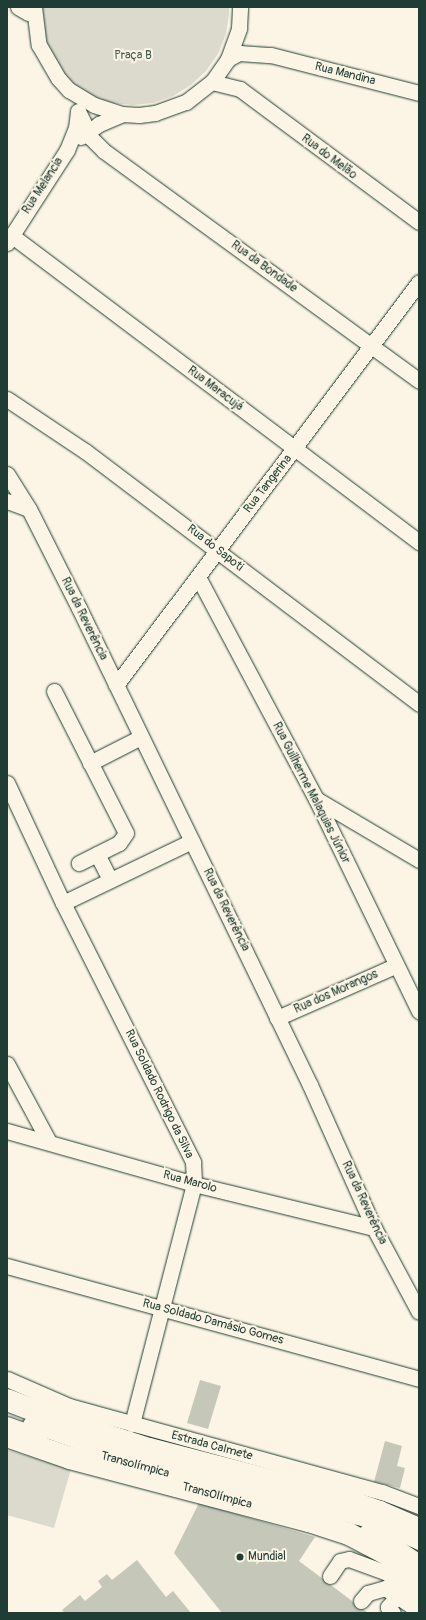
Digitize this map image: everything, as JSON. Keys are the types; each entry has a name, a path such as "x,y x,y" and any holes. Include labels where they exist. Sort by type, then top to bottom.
{"highway":[{"name":"TransOlímpica","path":"7,1400 59,1420 149,1449 339,1498 380,1512 419,1529"},
{"name":"TransOlímpica","path":"7,1436 70,1458 316,1523 368,1544 419,1575"}],"street":[{"path":"59,79 69,90 94,106 122,114 144,114 171,108 191,99 212,82 227,62 239,28 240,7"},
{"path":"26,8 35,26 39,45 78,111"},
{"name":"Rua Mandina","path":"239,28 246,40 271,55"},
{"name":"Rua Mandina","path":"227,62 239,53 271,55 419,93"},
{"name":"Rua do Melão","path":"227,62 240,90"},
{"name":"Rua do Melão","path":"212,82 240,90 419,222"},
{"name":"Rua da Bondade","path":"78,111 93,128 96,144 108,154 419,381"},
{"name":"Rua Melancia","path":"9,239 67,150 76,128 78,111"},
{"name":"Rua Melancia","path":"67,150 93,128 122,114"},
{"name":"Rua Maracujá","path":"9,239 419,542"},
{"name":"Rua Tangerina","path":"116,685 218,549 295,450 419,282"},
{"name":"Rua do Sapoti","path":"7,399 85,450 218,549 419,704"},
{"name":"Rua da Reverência","path":"7,474 30,509 277,1018 374,1228 419,1312"},
{"path":"7,501 30,509"},
{"name":"Rua Guilherme Malaquias Júnior","path":"198,577 316,799 395,966 419,1011"},
{"path":"54,691 126,833 119,843 79,863"},
{"path":"90,763 141,737"},
{"name":"Rua Soldado Rodrigo da Silva","path":"7,782 63,903 193,1162 194,1184 132,1424"},
{"path":"316,799 419,860"},
{"path":"63,903 192,841"},
{"path":"97,854 110,880"},
{"name":"Rua dos Morangos","path":"277,1018 395,966"},
{"path":"7,1064 49,1142"},
{"name":"Rua Marolo","path":"7,1131 194,1184 374,1228"},
{"name":"Rua Soldado Damásio Gomes","path":"7,1266 419,1379"},
{"name":"Estrada Calmete","path":"7,1378 69,1406 382,1492 419,1506"},
{"name":"Transolímpica","path":"7,1414 80,1442 370,1520 419,1542"},
{"name":"Transolímpica","path":"7,1424 70,1448 305,1511 358,1528 391,1543 419,1562"},
{"path":"330,1576 340,1561 349,1559 387,1573 419,1595"},
{"path":"361,1601 378,1588 385,1588 398,1595 419,1611"},
{"path":"393,1613 388,1607 398,1595"}],"green space":[{"name":"Praça B","path":"37,7 229,7 229,14 226,34 218,54 206,71 191,85 173,96 153,103 133,105 112,103 92,96 75,86 60,71 48,54"},
{"path":"7,1450 71,1469 54,1528 7,1515"}],"building":[{"path":"200,1380 221,1386 208,1429 187,1423"},
{"path":"385,1441 402,1446 397,1466 405,1468 400,1488 374,1482"},
{"name":"Mundial","path":"199,1503 315,1537 299,1561 368,1613 222,1613 174,1553"},
{"path":"137,1560 166,1597 173,1591 191,1613 65,1613 62,1610 80,1595 85,1601 102,1587 98,1581 107,1574 112,1580"}],"place":[{"name":"Mundial","path":"240,1557"}]}
